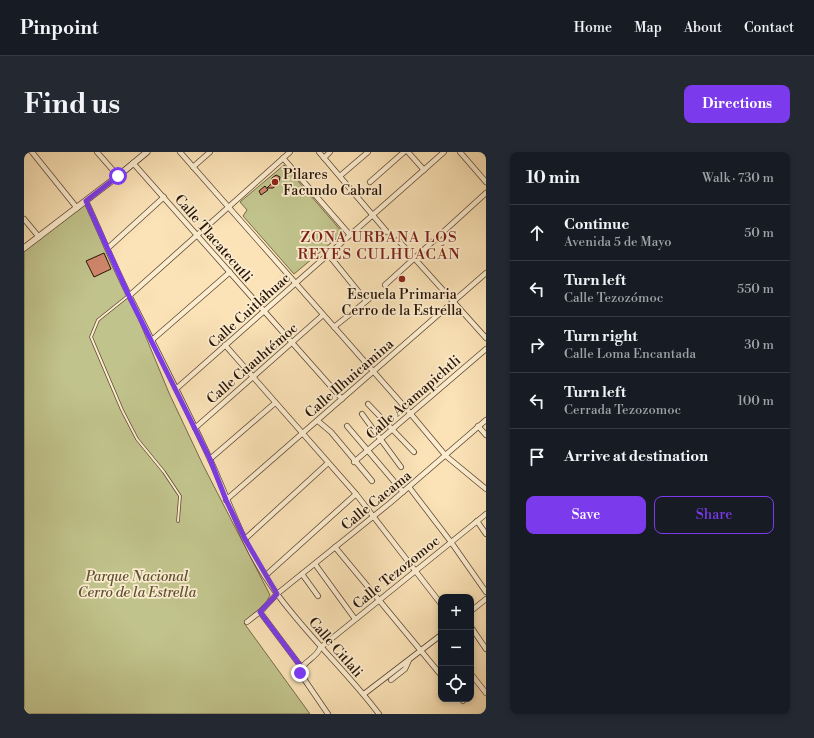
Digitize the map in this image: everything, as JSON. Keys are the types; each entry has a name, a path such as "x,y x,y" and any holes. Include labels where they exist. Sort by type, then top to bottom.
{"street":[{"path":"32,152 77,208"},
{"path":"97,152 118,176"},
{"path":"24,248 147,152"},
{"path":"180,152 227,207 374,371 446,456 486,489"},
{"path":"193,167 210,152"},
{"path":"129,296 290,152"},
{"path":"319,152 374,214 387,232"},
{"path":"324,158 330,152"},
{"path":"340,176 368,152"},
{"path":"370,182 404,152"},
{"path":"408,152 424,170"},
{"name":"Calle Cuitláhuac","path":"176,389 444,152"},
{"path":"460,152 486,182"},
{"path":"282,158 350,235"},
{"name":"Calle Tlacatecutli","path":"133,163 342,399"},
{"path":"386,285 486,193"},
{"path":"108,248 164,198"},
{"name":"Calle Citlali","path":"86,201 129,296 210,459 226,500 265,576 277,594 320,648 364,694 379,714"},
{"path":"24,219 39,237"},
{"path":"398,240 486,338"},
{"path":"328,254 368,300 334,327"},
{"path":"152,340 230,272"},
{"name":"Calle Ilhuicamina","path":"226,500 302,433 318,421 452,301 486,273"},
{"name":"Calle Cuauhtémoc","path":"195,428 323,315"},
{"path":"225,345 356,494 438,600"},
{"name":"Calle Acamapichtli","path":"354,462 486,349"},
{"path":"210,459 275,402"},
{"path":"368,404 414,452"},
{"path":"362,414 402,467"},
{"name":"Calle Cacama","path":"247,622 260,612 277,594 409,487 486,420"},
{"path":"318,421 331,432 354,462 372,481"},
{"path":"348,426 402,492"},
{"path":"478,426 486,435"},
{"path":"245,539 328,463"},
{"path":"409,487 451,542 486,592"},
{"path":"265,576 356,494"},
{"name":"Calle Tezozomoc","path":"302,668 319,653 320,648 486,514"},
{"path":"477,521 486,534"},
{"path":"335,547 438,671"},
{"path":"315,564 355,619"},
{"path":"302,574 318,596"},
{"path":"474,609 486,600"},
{"path":"260,612 302,668 300,673 328,714"},
{"path":"474,630 486,649"},
{"path":"364,694 420,650 438,638"},
{"path":"391,680 405,669 410,658"},
{"path":"474,678 486,693"}],"lane":[{"path":"129,296 98,320 92,337 122,410 138,439 164,472 180,496 178,521"}],"green space":[{"path":"284,165 343,233 294,274 243,216 247,210 240,202"},
{"name":"Parque Nacional Cerro de la Estrella","path":"86,203 129,296 169,393 203,465 270,595 266,603 244,623 310,714 24,714 24,251"}],"building":[{"name":"Pilares Facundo Cabral","path":"276,175 280,177 279,183 273,188 267,188 271,184 272,178"},
{"path":"265,186 268,190 261,195 259,191"},
{"path":"104,253 111,269 94,277 86,261"}],"place":[{"name":"Pilares Facundo Cabral","path":"275,182"},
{"name":"Escuela Primaria Cerro de la Estrella","path":"402,279"}],"district":[{"name":"ZONA URBANA LOS REYES CULHUACÁN","path":"379,246"}],"route":[{"path":"118,176 86,201 129,296 210,459 226,500 271,587 277,594 260,612 302,668 300,673"}]}
